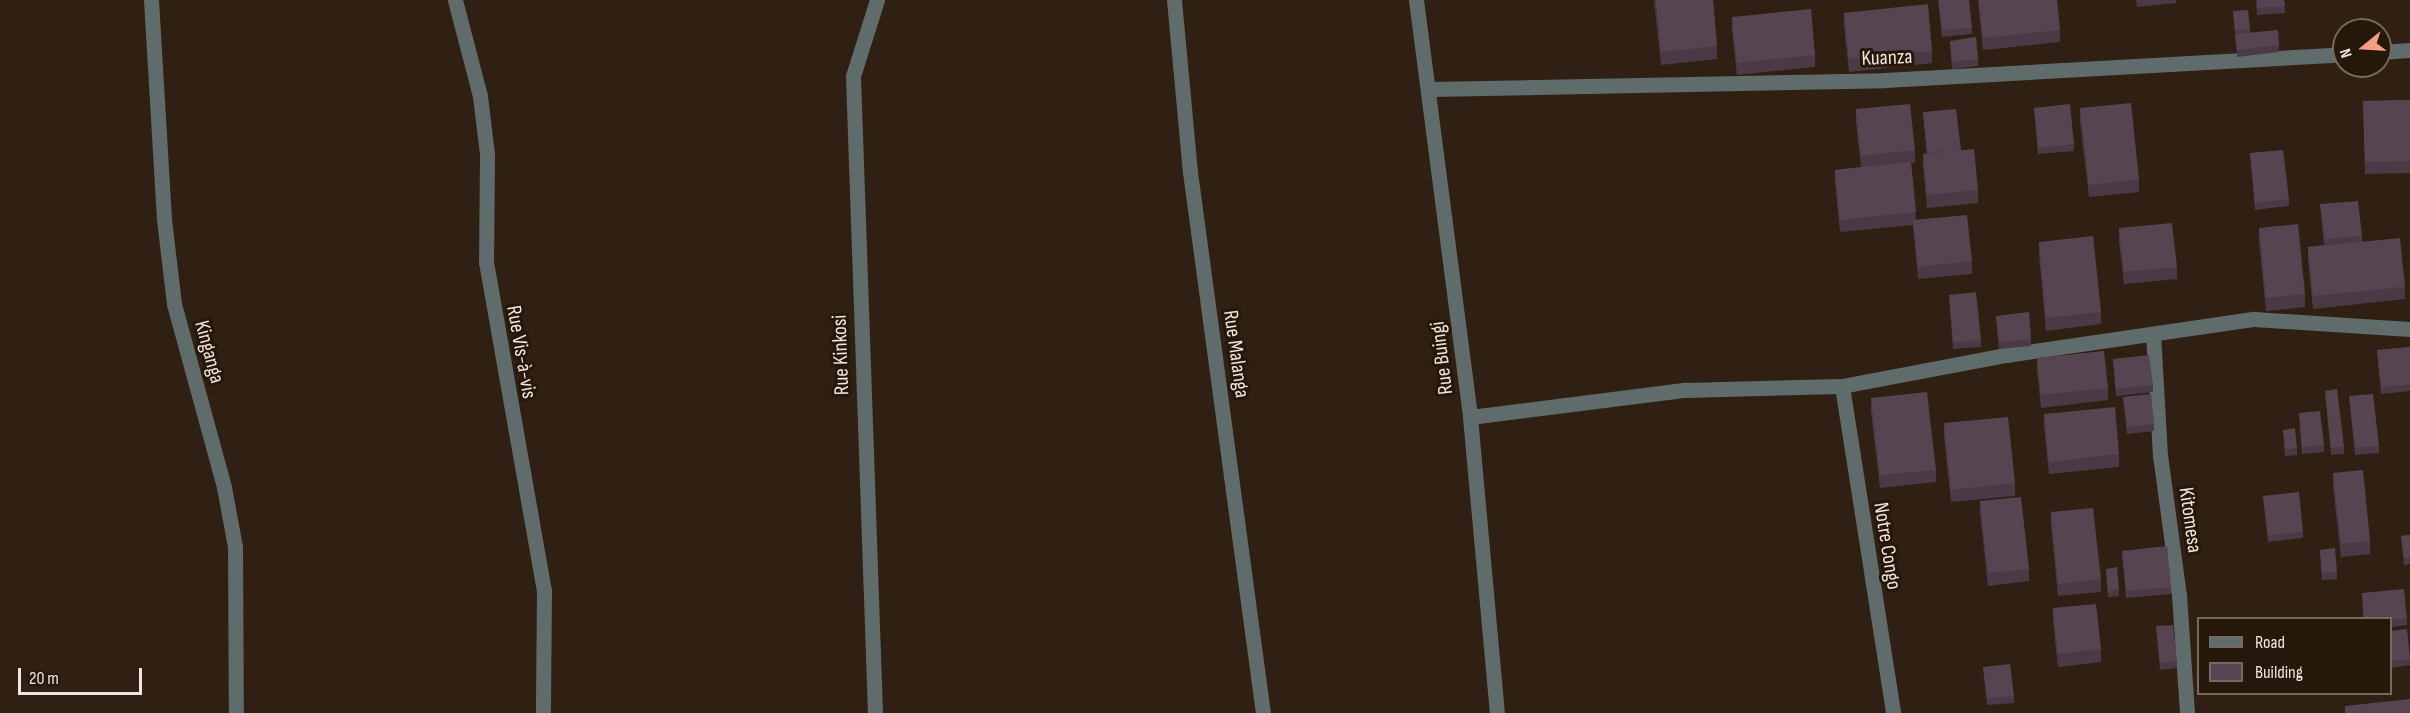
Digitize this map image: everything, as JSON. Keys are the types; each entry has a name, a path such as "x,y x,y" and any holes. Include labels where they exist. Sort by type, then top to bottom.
{"street":[{"name":"Kinganga","path":"151,0 164,219 174,303 224,487 235,547 237,713"},
{"name":"Rue Vis-à-vis","path":"455,0 480,96 487,154 486,262 544,590 543,713"},
{"name":"Rue Kinkosi","path":"875,713 853,76 877,0"},
{"name":"Rue Malanga","path":"1174,0 1190,172 1263,713"},
{"name":"Rue Buingi","path":"1416,0 1430,89 1470,417 1497,713"},
{"path":"2392,51 2410,50"},
{"name":"Kuanza","path":"1430,89 1885,80 2332,55"},
{"path":"1470,417 1685,390 1842,386 2006,355 2254,319 2410,329"},
{"name":"Kitomesa","path":"2153,334 2160,455 2180,595 2187,713"},
{"name":"Notre Congo","path":"1842,386 1893,713"}],"building":[{"path":"1656,0 1713,0 1717,46 1661,52"},
{"path":"1939,0 1969,0 1972,28 1942,30"},
{"path":"1979,0 2057,0 2060,30 1983,38"},
{"path":"2257,0 2284,0 2285,6 2257,8"},
{"path":"1928,4 1932,51 1849,59 1844,13"},
{"path":"1811,9 1815,55 1737,63 1732,17"},
{"path":"2248,10 2250,29 2235,30 2233,11"},
{"path":"2278,30 2279,45 2237,50 2235,34"},
{"path":"1976,37 1978,59 1952,62 1950,41"},
{"path":"2410,100 2410,161 2365,162 2363,101"},
{"path":"2131,103 2139,179 2089,185 2080,108"},
{"path":"1910,104 1915,150 1861,156 1856,109"},
{"path":"2070,104 2074,144 2038,148 2034,108"},
{"path":"1956,109 1961,150 1927,153 1923,112"},
{"path":"1974,149 1978,190 1927,195 1923,154"},
{"path":"2283,150 2289,199 2255,203 2250,153"},
{"path":"1911,162 1916,212 1840,220 1835,170"},
{"path":"2358,201 2362,236 2325,239 2320,204"},
{"path":"1967,215 1972,261 1918,267 1913,220"},
{"path":"2172,223 2177,267 2124,272 2119,228"},
{"path":"2298,224 2305,294 2266,298 2259,228"},
{"path":"2093,236 2101,312 2046,318 2039,242"},
{"path":"2400,238 2405,287 2313,296 2308,247"},
{"path":"1976,292 1981,340 1953,342 1949,295"},
{"path":"2029,312 2031,339 1999,342 1996,316"},
{"path":"2410,347 2410,384 2381,387 2377,350"},
{"path":"2104,351 2108,388 2041,395 2037,358"},
{"path":"2149,355 2153,385 2116,389 2113,359"},
{"path":"2337,389 2344,447 2331,448 2325,391"},
{"path":"1927,392 1936,470 1880,475 1871,398"},
{"path":"2151,394 2154,424 2127,427 2123,397"},
{"path":"2373,394 2379,446 2355,448 2349,396"},
{"path":"2115,407 2119,454 2049,462 2044,414"},
{"path":"2320,411 2324,445 2302,447 2299,413"},
{"path":"2008,417 2015,483 1951,490 1944,423"},
{"path":"2295,428 2297,448 2285,449 2283,430"},
{"path":"2363,470 2370,541 2341,544 2333,473"},
{"path":"2299,492 2303,532 2268,535 2263,496"},
{"path":"2021,497 2029,569 1988,573 1980,501"},
{"path":"2093,508 2101,579 2058,584 2051,512"},
{"path":"2410,535 2410,558 2404,558 2401,536"},
{"path":"2167,546 2171,587 2126,591 2122,551"},
{"path":"2335,548 2337,572 2322,573 2320,550"},
{"path":"2117,567 2119,589 2108,591 2106,569"},
{"path":"2404,589 2407,618 2392,620 2392,617 2364,617 2362,593"},
{"path":"2096,604 2101,649 2058,654 2053,608"},
{"path":"2173,625 2177,661 2160,663 2156,626"},
{"path":"2407,629 2410,659 2392,661 2392,631"},
{"path":"2010,664 2014,696 1987,698 1983,667"},
{"path":"2410,699 2410,713 2345,713 2345,706"}]}
